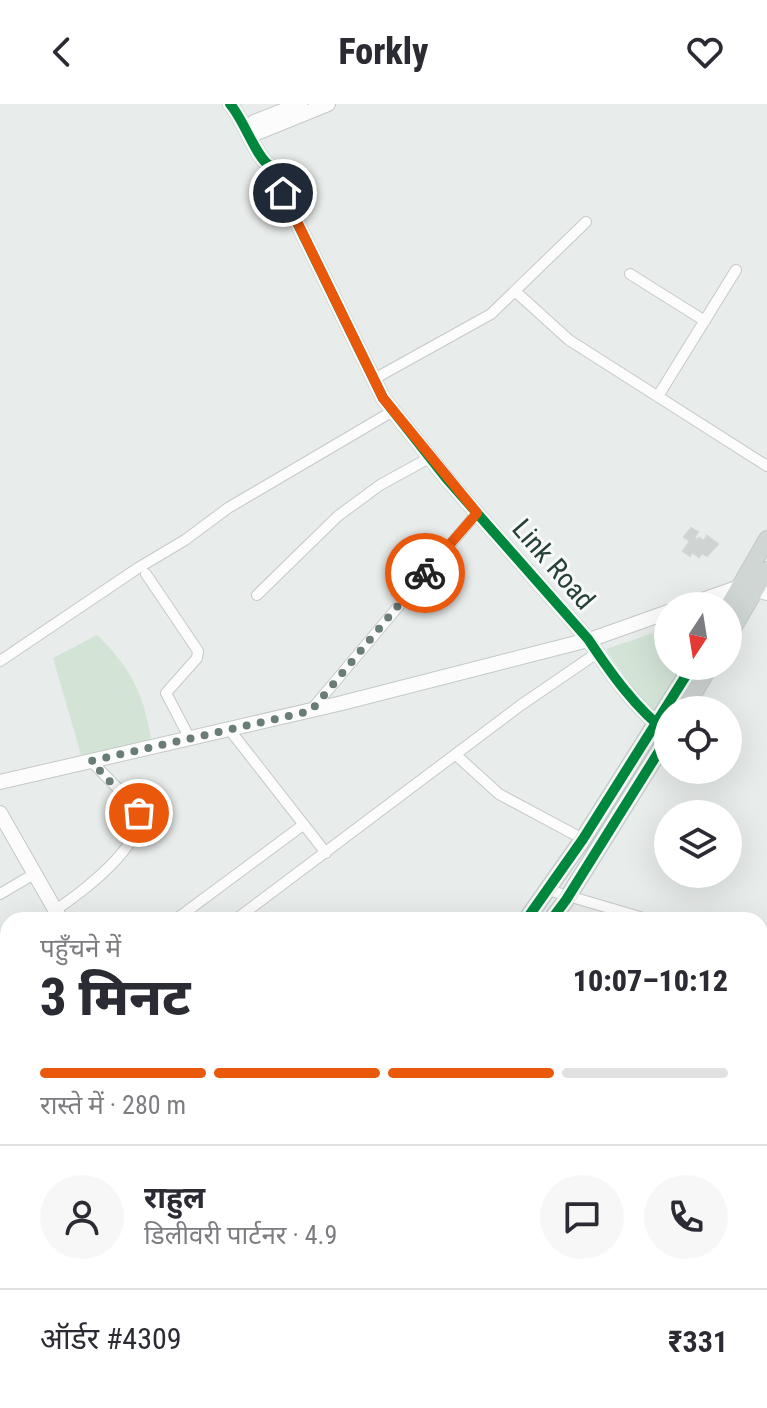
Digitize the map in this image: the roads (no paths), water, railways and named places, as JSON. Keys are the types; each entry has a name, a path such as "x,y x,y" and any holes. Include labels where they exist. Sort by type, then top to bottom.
{"main road":[{"path":"755,589 767,539"},
{"path":"742,612 767,570"},
{"path":"532,912 654,740"},
{"path":"557,912 654,744"}],"street":[{"name":"Link Road","path":"230,104 244,123 261,160 269,165 383,398 477,513 654,715"},
{"name":"Link Road","path":"242,104 271,158 269,165"},
{"path":"256,127 300,104"},
{"path":"256,127 328,104"},
{"path":"374,379 491,314 586,222"},
{"path":"658,396 736,270"},
{"path":"630,274 705,321"},
{"path":"516,292 569,340 767,466"},
{"path":"0,661 185,540 228,508 393,411"},
{"path":"257,595 338,516 380,485 431,457"},
{"path":"311,711 477,513"},
{"path":"146,574 198,651 197,658 166,693 190,739"},
{"path":"0,782 311,711 588,639 654,617"},
{"path":"246,912 521,705 597,653"},
{"path":"229,729 326,853"},
{"path":"456,755 499,794 583,839"},
{"path":"61,912 104,874 124,849 139,817 137,808 91,761"},
{"path":"0,813 56,912"},
{"path":"186,912 303,825"},
{"path":"0,894 34,874"},
{"path":"548,890 621,912"}]}
